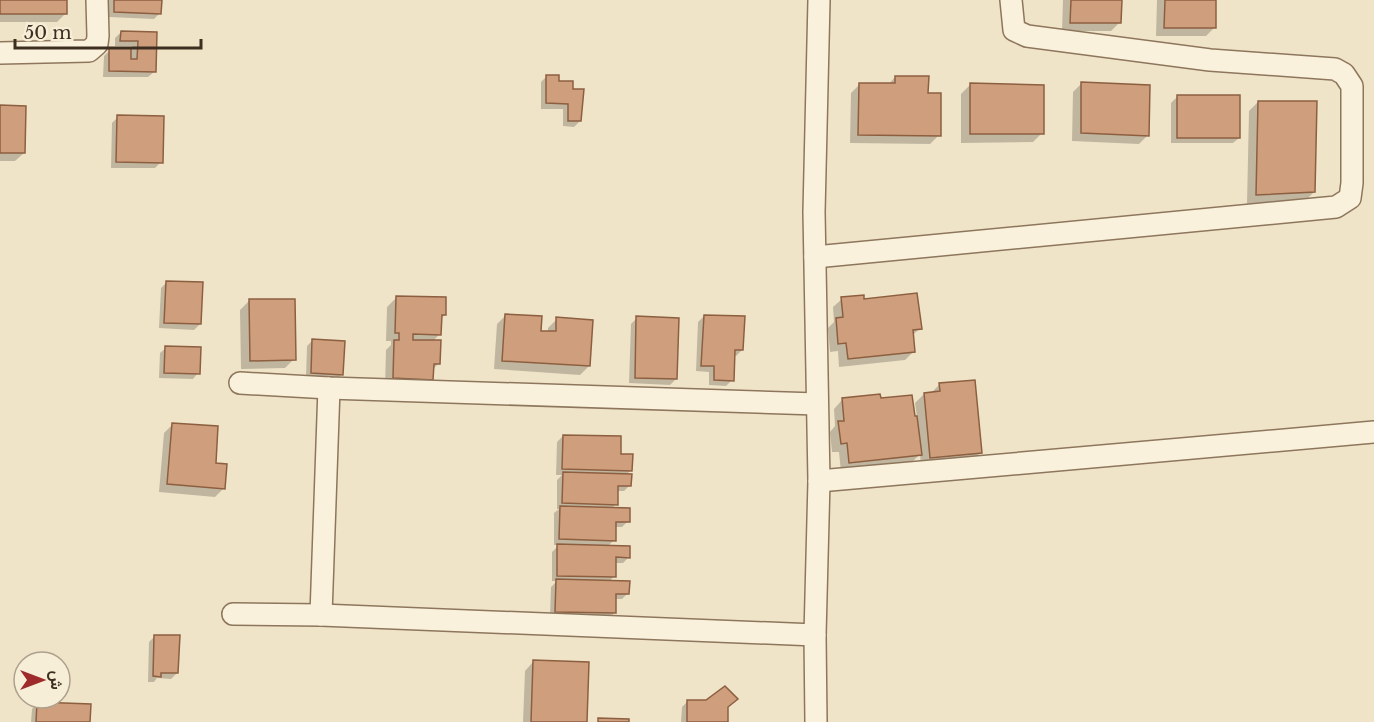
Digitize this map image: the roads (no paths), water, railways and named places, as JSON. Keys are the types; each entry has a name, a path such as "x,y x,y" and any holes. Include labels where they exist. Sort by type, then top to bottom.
{"street":[{"path":"0,53 89,51 97,44 97,0"},
{"path":"816,722 815,635 819,481 815,257 819,0"},
{"path":"815,257 1336,207 1350,198 1352,86 1344,74 1335,69 1210,60 1027,36 1014,30 1010,11 1011,0"},
{"path":"240,383 817,404"},
{"path":"321,615 329,388"},
{"path":"819,481 1374,432"},
{"path":"233,614 321,615 815,635"}]}
